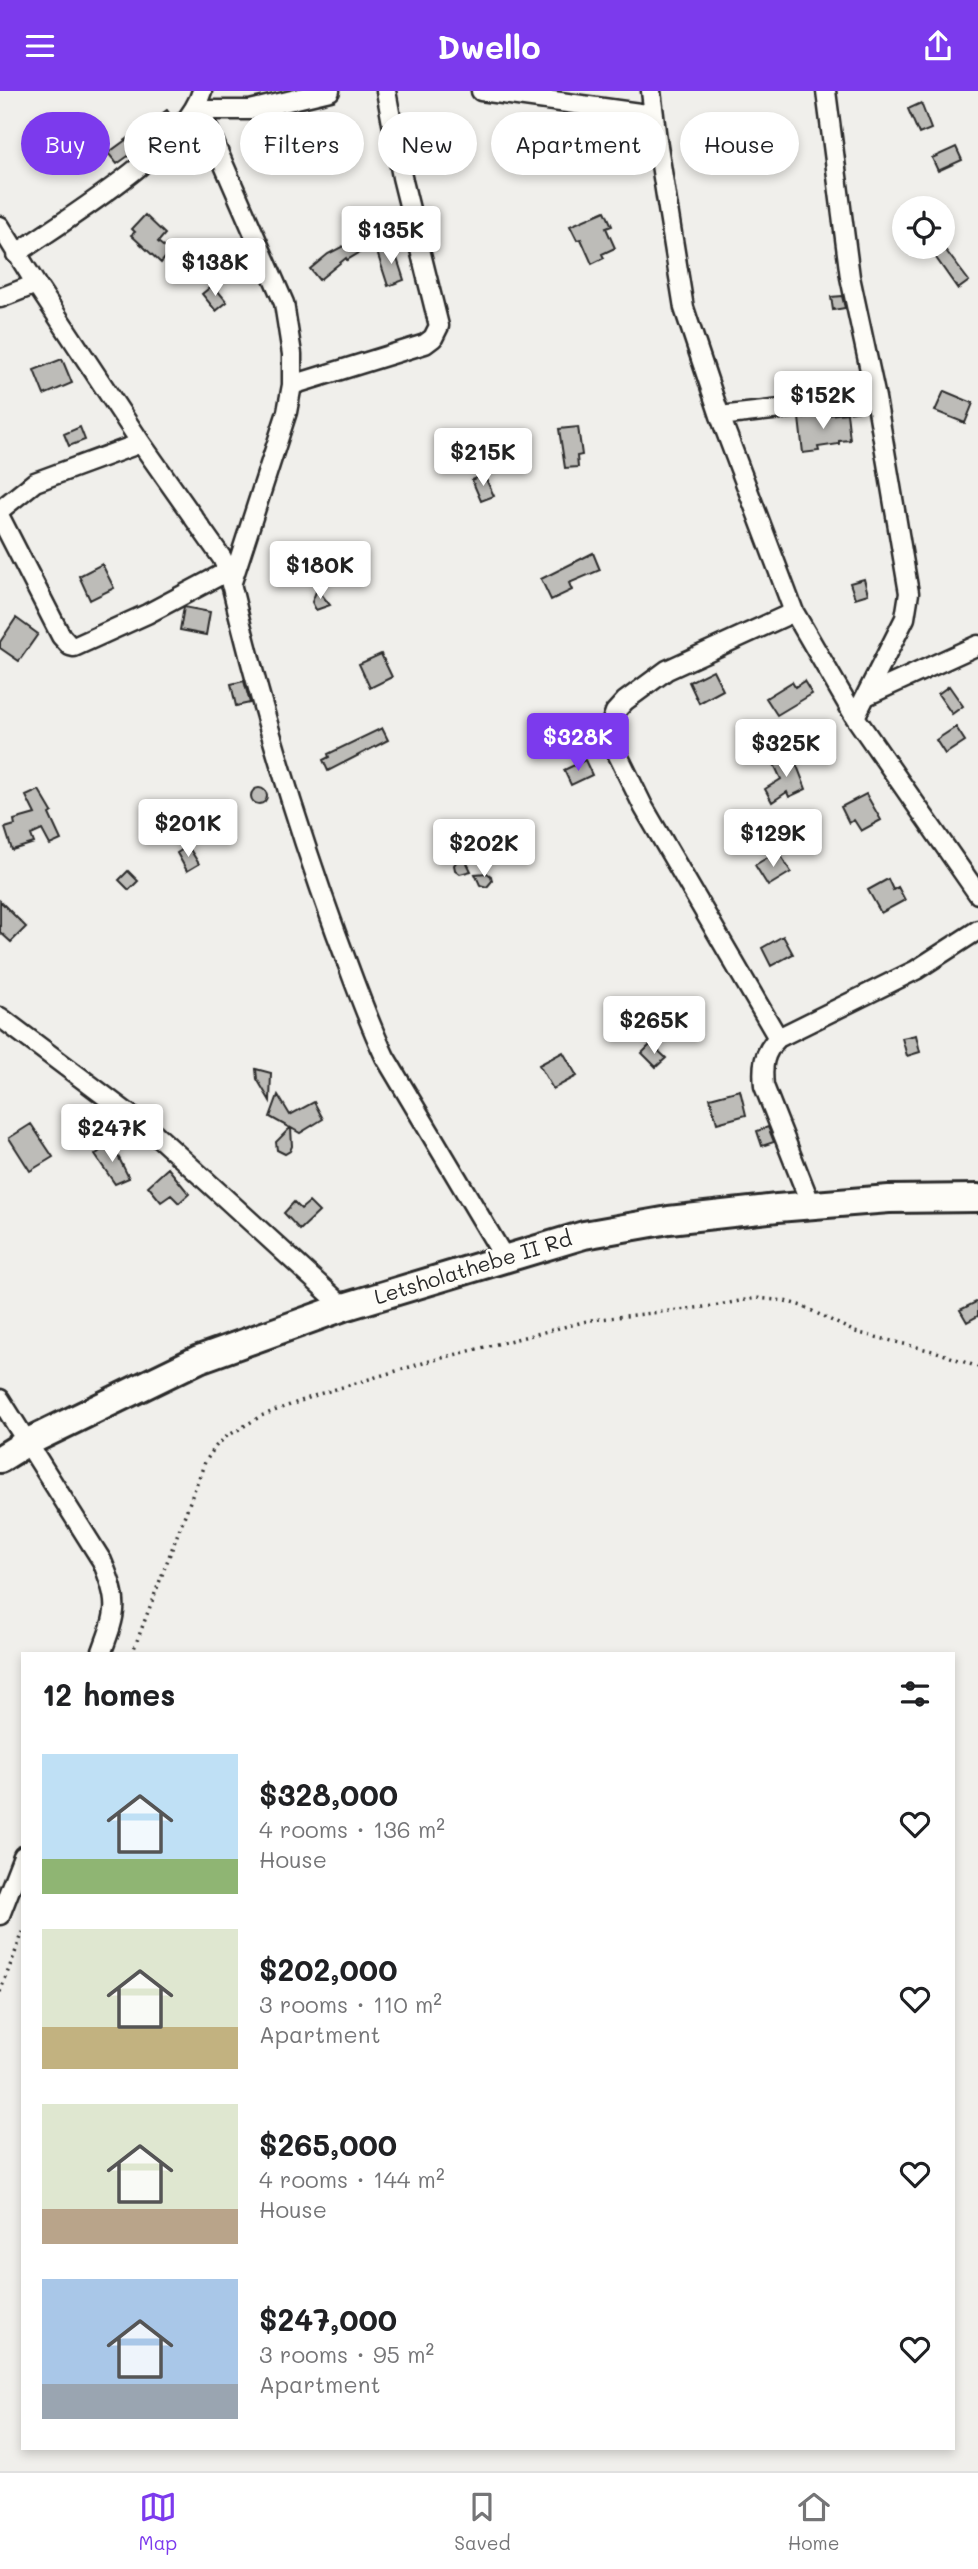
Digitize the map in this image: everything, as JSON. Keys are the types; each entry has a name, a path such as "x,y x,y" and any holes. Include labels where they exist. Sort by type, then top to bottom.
{"street":[{"path":"16,254 157,152 197,110 202,91"},
{"path":"197,110 250,110 330,91"},
{"path":"292,385 425,344 433,338 439,326 402,177 386,91"},
{"path":"481,91 632,112"},
{"path":"651,91 654,112"},
{"path":"826,91 850,277 876,398 909,599 905,618 855,717"},
{"path":"0,517 61,636 70,646 74,647 230,578 276,449 292,385 292,354 284,303 197,110"},
{"path":"663,175 684,308 720,416 794,612 855,717 978,894"},
{"path":"0,226 141,443 214,545 230,578 268,728 317,882 371,1027 384,1057 504,1257"},
{"path":"0,298 36,284"},
{"path":"720,416 876,398"},
{"path":"0,510 35,482 141,443"},
{"path":"778,1038 644,808 613,745 609,729 615,712 625,701 667,670 794,612"},
{"path":"866,696 978,645"},
{"path":"811,1205 764,1086 763,1061 771,1045 778,1038 916,970 978,930"},
{"path":"0,1017 154,1133 344,1307"},
{"name":"Letsholathebe II Rd","path":"0,1459 26,1443 199,1359 344,1307 584,1235 669,1220 811,1205 889,1199 978,1198"},
{"path":"0,1399 102,1561 111,1582 116,1598 115,1615 102,1652"},
{"path":"0,1915 21,1861"}],"path":[{"path":"133,1652 205,1462 216,1446 261,1416 319,1394 454,1355 591,1320 713,1306 756,1298 802,1306 855,1332 937,1352 978,1367"},
{"path":"0,1992 21,1937"}],"building":[{"path":"921,103 931,129 919,134 908,109"},
{"path":"124,141 124,159 117,164 110,152"},
{"path":"956,147 962,160 938,171 932,158"},
{"path":"605,211 612,226 606,228 615,248 602,254 604,258 592,264 581,239 577,240 570,226"},
{"path":"145,215 165,234 158,242 170,252 161,263 131,235 135,232 132,229"},
{"path":"378,228 384,238 347,260 346,258 319,280 310,269 328,254"},
{"path":"393,246 404,280 388,286 377,252"},
{"path":"937,259 952,259 969,281 958,289"},
{"path":"213,285 227,302 216,311 202,294"},
{"path":"842,296 845,308 833,310 831,297"},
{"path":"62,359 72,383 44,395 34,370"},
{"path":"944,391 973,403 965,423 935,411"},
{"path":"847,413 850,440 818,447 819,451 803,453 799,418"},
{"path":"80,427 85,440 69,446 64,434"},
{"path":"578,427 582,455 577,456 578,467 565,468 559,429"},
{"path":"484,475 494,496 481,501 472,480"},
{"path":"593,553 600,570 569,583 572,590 551,600 541,579"},
{"path":"102,564 114,588 90,600 79,576"},
{"path":"864,579 868,594 855,598 850,583"},
{"path":"317,589 330,605 316,610 312,602"},
{"path":"184,607 210,612 206,635 180,630"},
{"path":"16,618 38,634 19,661 0,648 0,642"},
{"path":"381,654 392,677 370,688 359,664"},
{"path":"713,670 723,690 699,703 689,682"},
{"path":"244,681 250,703 236,706 231,684"},
{"path":"804,681 812,694 777,715 766,698 792,682 795,687"},
{"path":"949,686 963,706 952,714 938,694"},
{"path":"956,727 965,741 945,754 936,740"},
{"path":"382,728 388,740 328,771 323,760 329,757 328,754"},
{"path":"792,753 806,789 789,797 787,792 772,802 765,789 781,779 773,762"},
{"path":"585,760 592,775 571,785 564,770"},
{"path":"259,788 267,796 259,804 251,796"},
{"path":"39,790 52,812 49,814 61,840 50,845 42,830 31,835 34,843 12,850 5,828 15,825 14,820 35,814 26,796"},
{"path":"866,794 881,820 861,831 854,820 849,823 841,807"},
{"path":"188,846 199,864 187,871 177,853"},
{"path":"778,851 791,872 768,886 755,865"},
{"path":"462,859 471,871 460,874 454,865"},
{"path":"128,871 138,881 129,890 119,880"},
{"path":"487,873 492,881 487,887 480,885 475,874"},
{"path":"888,879 893,890 898,887 905,900 881,913 868,890"},
{"path":"0,901 26,927 11,942 0,932"},
{"path":"783,936 793,954 771,966 762,948"},
{"path":"916,1035 920,1052 907,1056 902,1038"},
{"path":"651,1044 666,1058 656,1067 642,1053"},
{"path":"563,1052 577,1076 553,1089 539,1065"},
{"path":"256,1069 271,1073 270,1101 257,1079"},
{"path":"740,1090 746,1115 717,1123 710,1098"},
{"path":"278,1095 290,1115 314,1102 323,1119 300,1133 291,1128 292,1146 285,1154 277,1150 276,1142 290,1128 270,1117"},
{"path":"31,1124 53,1157 30,1171 9,1138"},
{"path":"768,1127 774,1142 762,1146 757,1131"},
{"path":"111,1142 129,1178 115,1184 95,1155"},
{"path":"168,1168 189,1194 179,1203 171,1195 161,1202 148,1186"},
{"path":"294,1202 301,1209 309,1202 319,1212 300,1230 284,1213"},
{"path":"978,1301 978,1316 967,1322 960,1310"}]}
